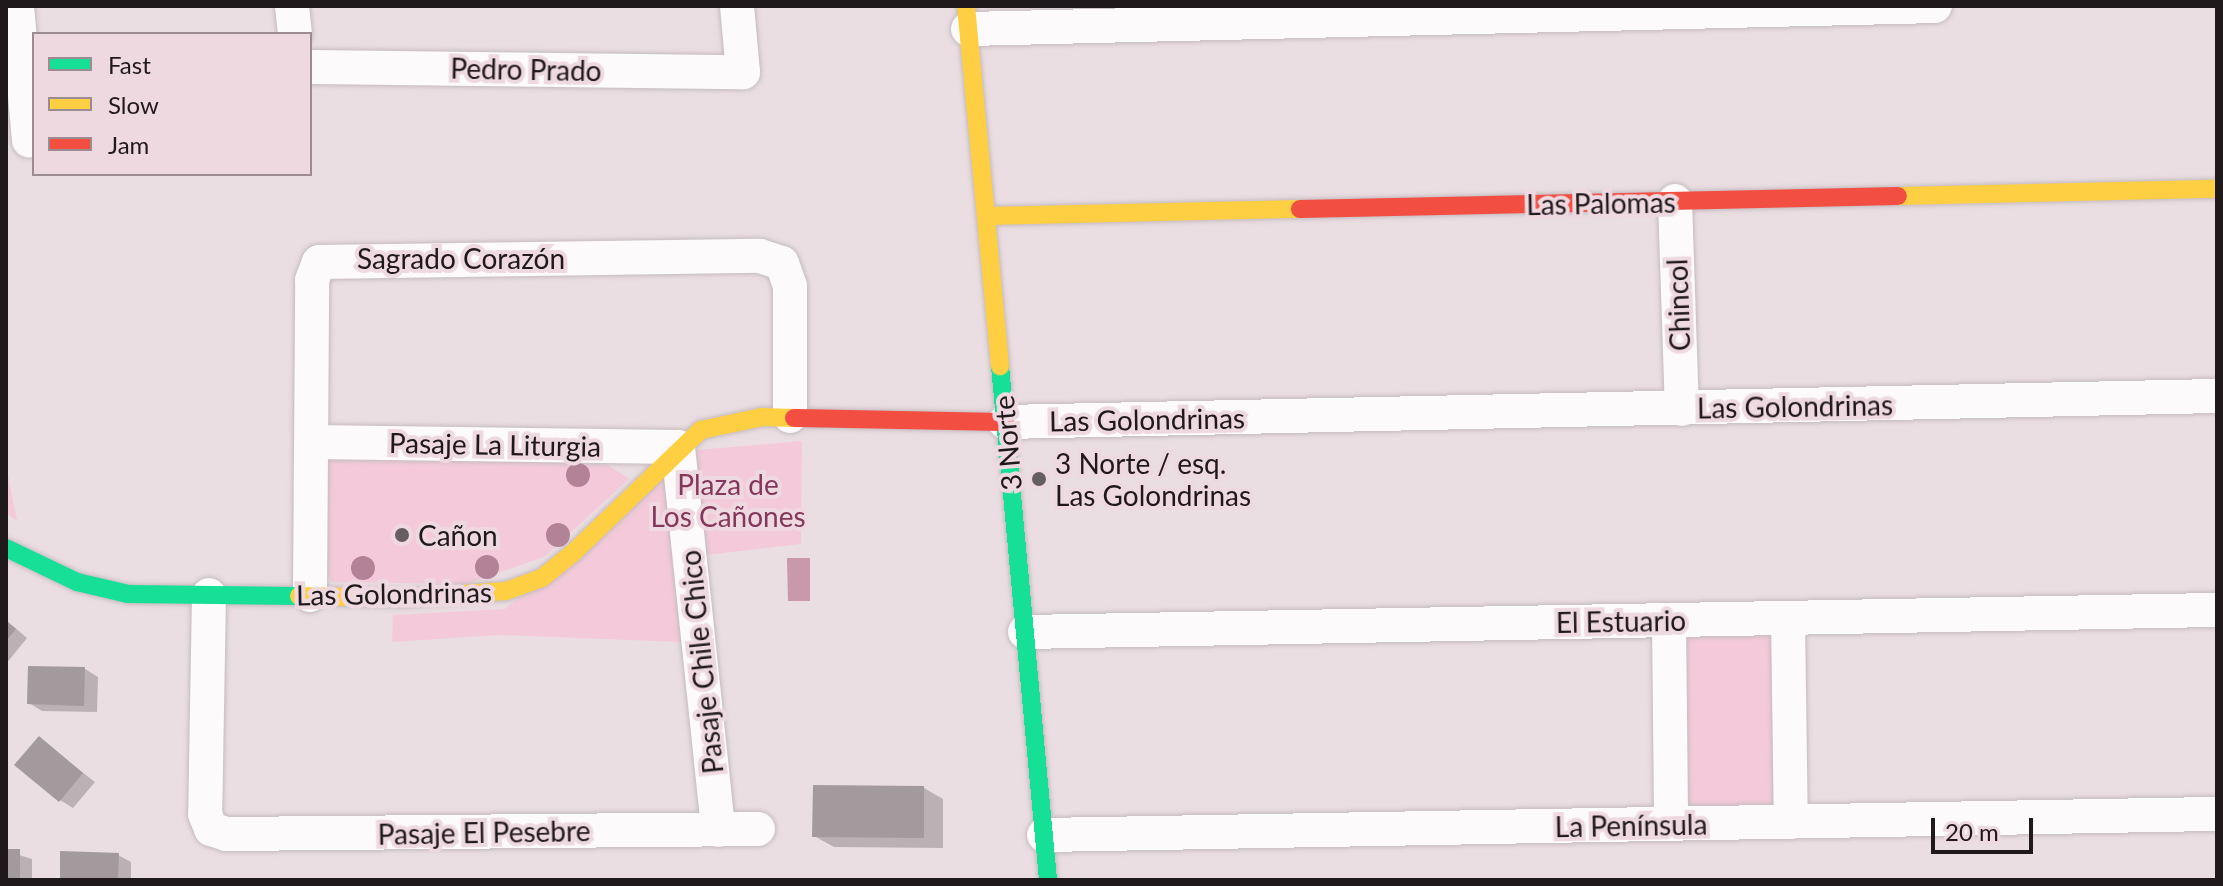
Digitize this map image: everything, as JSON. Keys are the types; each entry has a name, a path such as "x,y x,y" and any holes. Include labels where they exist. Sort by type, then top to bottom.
{"street":[{"path":"17,6 29,140"},
{"path":"292,6 295,32"},
{"name":"Pedro Prado","path":"312,67 743,72 737,6"},
{"path":"967,17 1935,6"},
{"name":"3 Norte","path":"967,17 1048,880"},
{"name":"Las Palomas","path":"986,216 2217,189"},
{"name":"Chincol","path":"1675,201 1682,409"},
{"name":"Sagrado Corazón","path":"310,595 312,280 319,262 340,258 760,256 782,263 790,286 790,416"},
{"name":"Las Golondrinas","path":"6,548 44,570 128,594 405,598 506,591 542,578 678,447 701,430 731,420 790,416 1005,422 2217,396"},
{"name":"Pasaje La Liturgia","path":"312,442 678,447"},
{"name":"Pasaje Chile Chico","path":"678,447 718,830"},
{"name":"Pasaje El Pesebre","path":"209,595 205,814 211,829 226,834 758,829"},
{"name":"El Estuario","path":"1025,632 2217,610"},
{"path":"1788,618 1791,822"},
{"path":"1669,620 1671,824"},
{"name":"La Península","path":"1044,835 2217,814"}],"green space":[{"name":"Plaza de Los Cañones","path":"802,441 801,544 672,559 681,642 500,635 392,642 393,615 505,609 697,450"},
{"name":"Plaza de Los Cañones","path":"321,449 608,465 629,479 544,557 466,584 331,582 320,555"},
{"path":"6,466 17,521 6,513"},
{"path":"1778,634 1782,808 1686,810 1682,636"}],"shaded area":[{"path":"787,558 810,558 810,601 788,601"}],"building":[{"path":"6,621 16,629 6,641"},
{"path":"28,666 85,667 84,706 27,704"},
{"path":"39,736 83,773 59,802 14,765"},
{"path":"813,785 924,786 924,838 812,837"},
{"path":"6,849 20,849 20,880 6,880"},
{"path":"60,851 119,853 118,880 60,880"}],"traffic: fast":[{"path":"1000,366 1048,880"},
{"path":"6,548 77,582 128,594 299,596"}],"traffic: slow":[{"path":"966,6 1000,366"},
{"path":"1898,196 2217,189"},
{"path":"986,216 1300,209"},
{"path":"299,596 405,598 506,591 542,578 573,553 701,430 762,417 794,418"}],"traffic: jam":[{"path":"1300,209 1898,196"},
{"path":"794,418 1005,422"}],"place":[{"name":"3 Norte / esq. Las Golondrinas","path":"1039,479"},
{"name":"Cañon","path":"402,535"}]}
